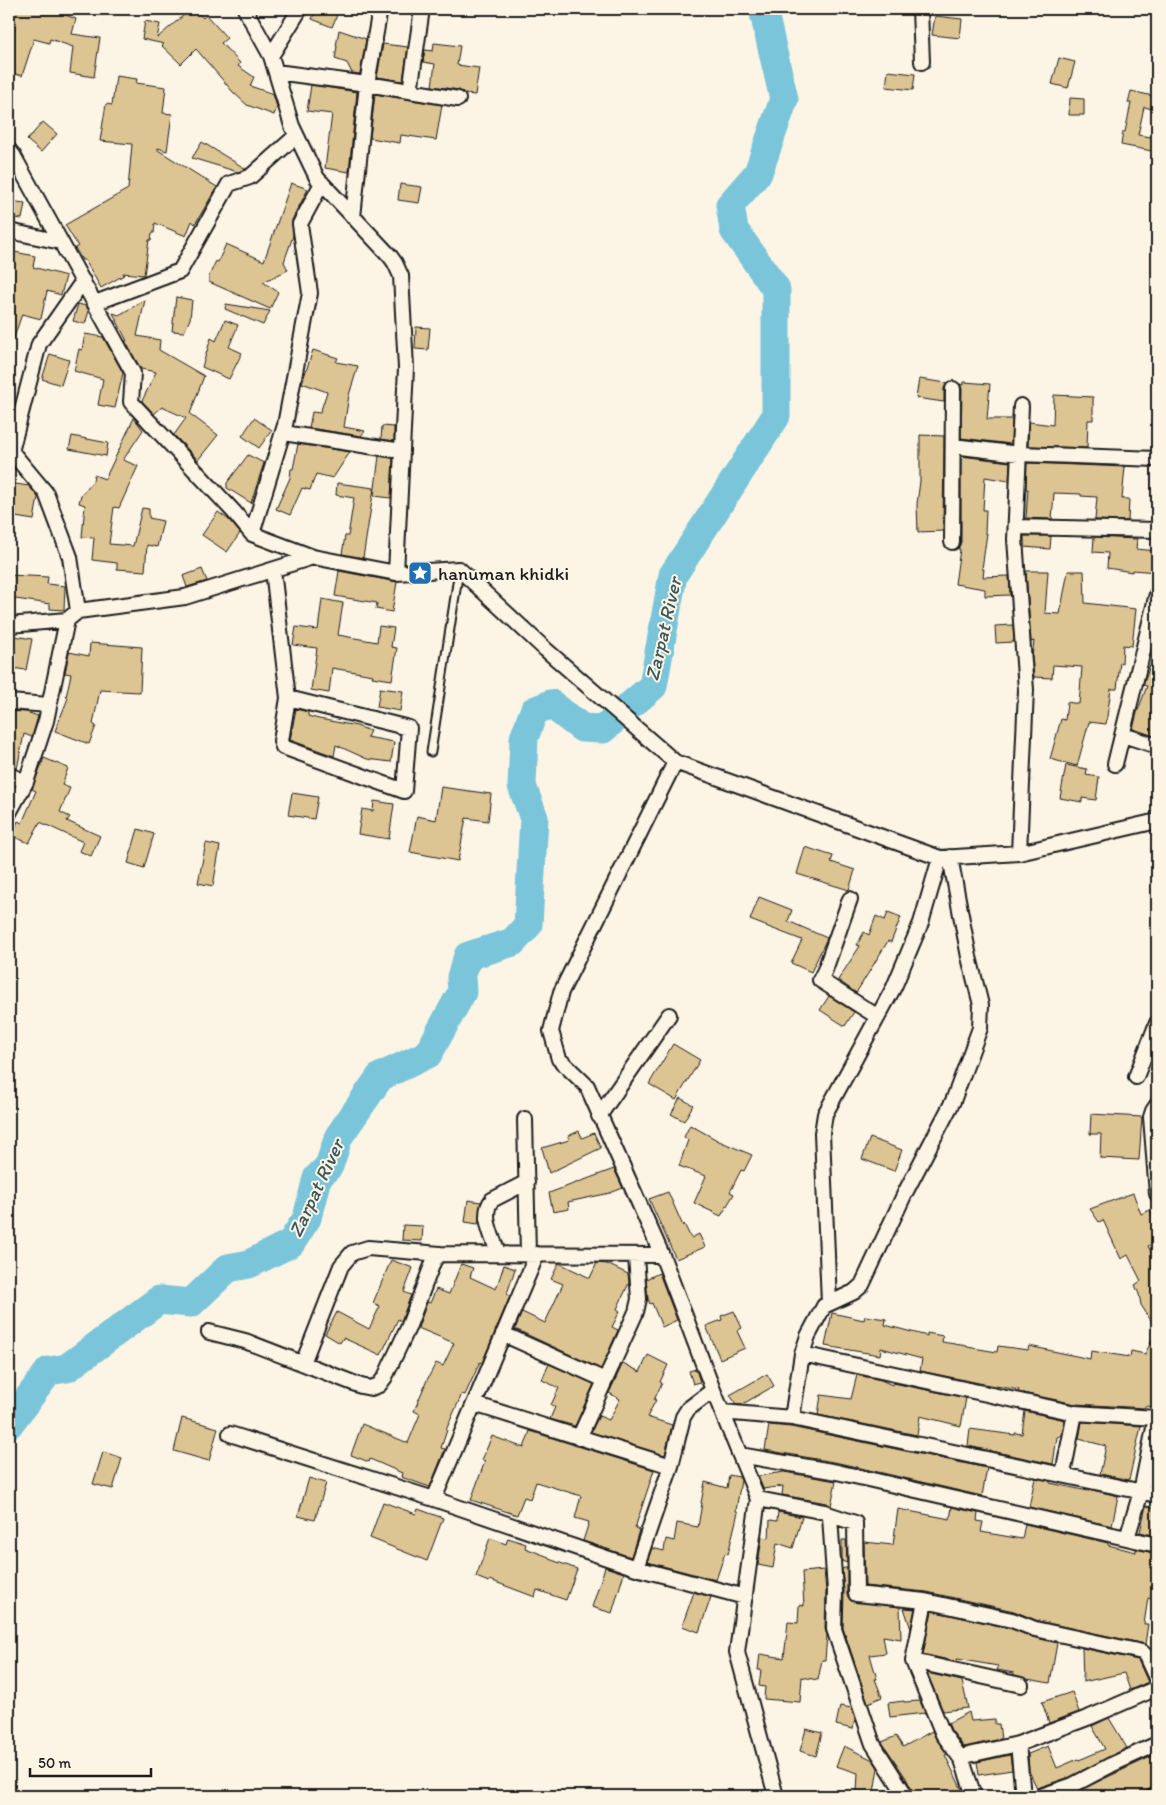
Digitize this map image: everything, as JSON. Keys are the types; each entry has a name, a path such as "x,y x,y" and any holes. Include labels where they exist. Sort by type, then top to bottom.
{"street":[{"path":"245,9 271,56 292,126 317,178 390,256 400,276 406,368 396,574"},
{"path":"271,56 300,9"},
{"path":"354,217 367,84 380,9"},
{"path":"410,92 422,9"},
{"path":"920,9 922,62"},
{"path":"276,72 458,99"},
{"path":"95,303 180,271 230,184 250,177 296,136"},
{"path":"9,150 133,373 131,402 252,534 313,557 396,574 459,569 545,649 675,762 945,857 1018,853 1157,821"},
{"path":"252,534 283,433 310,293 300,224 322,184"},
{"path":"9,231 61,242"},
{"path":"78,611 70,557 46,492 10,452 38,344 83,281"},
{"path":"952,542 953,389"},
{"path":"1018,853 1026,690 1015,549 1021,406"},
{"path":"283,433 402,451"},
{"path":"953,446 1019,454 1157,459"},
{"path":"1016,527 1157,530"},
{"path":"9,625 67,620 78,611 185,597 313,557"},
{"path":"273,570 288,698 281,741 283,747 404,791 409,728 288,698"},
{"path":"1116,764 1151,643 1157,594"},
{"path":"9,813 26,782 46,721 67,620"},
{"path":"9,702 49,705"},
{"path":"1123,735 1157,746"},
{"path":"675,762 561,992 551,1031 560,1059 587,1086 662,1255 713,1390 758,1499 737,1652 776,1796"},
{"path":"9,774 26,782"},
{"path":"829,1302 823,1124 828,1105 894,987 921,923 945,857"},
{"path":"792,1418 802,1354 808,1336 824,1306 829,1302 854,1292 862,1285 953,1101 980,1028 982,1019 981,1004 945,857"},
{"path":"850,898 820,980 878,1017"},
{"path":"599,1116 669,1015"},
{"path":"1136,1077 1157,1023"},
{"path":"1157,1105 1151,1117 1157,1194"},
{"path":"434,1499 503,1334 532,1254 525,1119"},
{"path":"498,1253 487,1220 488,1204 492,1200 527,1182"},
{"path":"303,1363 341,1266 352,1253 368,1248 440,1254 662,1255"},
{"path":"208,1332 245,1340 257,1347 360,1386 371,1388 379,1385 385,1377 408,1328 434,1260 440,1254"},
{"path":"579,1438 638,1306 636,1256"},
{"path":"503,1334 606,1380"},
{"path":"802,1354 1074,1413 1157,1418 1141,1492 1127,1538"},
{"path":"636,1568 671,1466 683,1418 686,1412 713,1390"},
{"path":"474,1404 671,1466"},
{"path":"722,1412 792,1418 1157,1495"},
{"path":"1063,1474 1074,1413"},
{"path":"230,1434 434,1499 636,1568 744,1597"},
{"path":"740,1455 837,1472 1157,1545"},
{"path":"758,1499 828,1514 855,1523 856,1594 925,1601 1012,1620 1035,1629 1142,1652 1146,1656 1157,1680"},
{"path":"828,1514 830,1518 835,1591 834,1629 873,1744 906,1796"},
{"path":"925,1601 913,1661 942,1734 960,1757 974,1796"},
{"path":"913,1661 1021,1685"},
{"path":"960,1757 1018,1744 1090,1717 1157,1688"},
{"path":"1018,1744 1023,1796"},
{"path":"1041,1796 1073,1785 1111,1764 1157,1744"}],"lane":[{"path":"431,752 459,569"}],"building":[{"path":"12,9 50,9 76,19 72,34 100,38 94,77 70,73 73,47 50,39 49,43 34,39 22,76 9,72 9,45 15,27 9,25"},
{"path":"191,9 195,9 203,18 206,15 227,38 221,43 240,63 238,66 254,77 250,86 273,94 277,107 274,115 247,105 233,92 196,49 181,64 162,46 164,44 142,39 145,21 160,24 157,38"},
{"path":"316,9 322,9 337,15 332,27 312,19"},
{"path":"935,16 962,19 960,38 932,35"},
{"path":"339,30 366,39 360,74 352,73 347,63 335,59"},
{"path":"434,43 460,46 457,65 479,68 475,95 465,94 459,90 432,86 435,64 423,62 425,50 433,51"},
{"path":"383,44 408,47 403,81 377,77"},
{"path":"1059,58 1075,62 1068,88 1052,84"},
{"path":"888,71 915,74 913,90 886,87"},
{"path":"116,76 137,79 136,83 166,87 163,113 172,114 167,151 158,148 158,150 217,187 195,224 192,221 186,236 155,223 154,233 152,233 151,240 149,240 144,275 123,273 124,275 101,288 85,260 82,260 75,248 78,246 65,225 128,189 132,144 100,141 106,104 112,105"},
{"path":"311,85 357,92 349,172 325,168 332,114 307,111"},
{"path":"1131,91 1157,97 1157,110 1144,107 1138,135 1157,138 1157,152 1121,145 1131,103 1128,103"},
{"path":"375,94 442,105 436,140 401,135 400,143 370,138"},
{"path":"1070,98 1084,99 1084,115 1069,115"},
{"path":"43,122 57,134 41,152 27,140"},
{"path":"202,142 246,169 238,172 192,158"},
{"path":"291,183 308,189 292,220 293,236 284,262 288,270 263,282 278,292 270,309 209,282 209,276 226,244 264,261"},
{"path":"400,184 422,187 419,203 398,200"},
{"path":"9,201 25,203 22,219 9,217"},
{"path":"9,251 35,256 33,267 66,276 61,295 47,291 41,319 22,314 11,346 9,346"},
{"path":"176,297 192,300 190,319 184,332 172,331"},
{"path":"145,300 137,336 160,340 159,350 204,376 190,414 218,435 198,460 174,435 186,418 162,407 154,414 142,401 156,372 141,369 125,341 127,341 113,313 119,315"},
{"path":"78,304 86,306 89,311 85,324 73,321"},
{"path":"226,304 270,311 263,325 225,309"},
{"path":"225,320 238,325 229,347 242,353 229,379 202,367 211,338 216,341"},
{"path":"416,327 430,328 428,350 415,349"},
{"path":"85,334 103,337 123,373 115,408 98,405 103,379 74,371 79,349 82,350"},
{"path":"313,350 338,358 336,362 358,366 349,395 344,427 365,431 361,436 309,428 312,412 320,413 327,392 302,383"},
{"path":"50,354 69,360 61,385 42,379"},
{"path":"919,379 947,383 944,388 944,402 916,398"},
{"path":"964,382 990,384 987,419 1012,419 1011,444 961,438 962,389 960,384 964,385"},
{"path":"1054,395 1093,397 1093,420 1088,420 1087,448 1028,446 1029,422 1053,425"},
{"path":"134,418 143,430 123,460 138,466 119,508 114,507 109,544 133,546 142,508 149,509 149,518 163,521 157,547 147,545 145,571 117,569 117,563 92,560 94,538 82,537 85,505 79,503 81,495 93,481 94,475 105,479"},
{"path":"254,418 272,430 259,448 242,436"},
{"path":"382,426 394,427 394,441 381,439"},
{"path":"920,435 944,436 943,531 918,532 917,504 920,481"},
{"path":"72,436 108,443 106,456 69,449"},
{"path":"298,444 350,452 333,478 316,474 310,490 302,488 290,515 276,509 290,478"},
{"path":"248,455 264,463 251,503 227,488 227,483"},
{"path":"379,456 393,458 391,498 374,496"},
{"path":"961,456 1010,462 1009,481 985,477 983,510 986,510 985,533 987,533 982,569 984,569 983,577 1009,576 1010,595 985,596 985,589 955,584 960,549 958,549 961,542"},
{"path":"1027,463 1125,467 1122,499 1129,499 1128,521 1095,520 1097,497 1081,496 1081,494 1054,493 1052,519 1026,518"},
{"path":"9,483 29,486 38,497 34,520 9,516"},
{"path":"337,483 374,488 363,558 342,554 345,536 348,536 354,498 336,495"},
{"path":"218,512 229,520 240,533 227,552 202,535"},
{"path":"1024,536 1051,536 1050,549 1024,547"},
{"path":"1094,537 1137,539 1136,549 1157,551 1157,572 1132,570 1132,572 1107,568 1108,553 1093,552"},
{"path":"202,569 207,581 187,587 183,576"},
{"path":"339,571 397,582 392,612 376,609 377,603 335,596"},
{"path":"1026,571 1048,571 1045,613 1060,614 1068,571 1084,571 1085,603 1136,609 1132,646 1123,645 1117,689 1111,689 1106,724 1089,722 1077,766 1050,759 1061,719 1065,720 1067,702 1079,704 1082,667 1053,665 1052,678 1034,677 1032,657 1034,641 1031,642"},
{"path":"9,575 48,577 47,584 65,586 64,610 50,609 50,604 9,598"},
{"path":"322,599 343,603 338,635 377,642 379,626 394,628 391,647 397,648 392,680 332,668 329,693 311,690 317,648 293,645 296,627 318,630"},
{"path":"1013,625 1014,642 996,643 995,626"},
{"path":"9,635 32,639 26,670 12,668 15,650 9,650"},
{"path":"90,643 142,647 140,692 100,690 93,724 96,726 89,744 55,731 68,698 66,697 71,674 65,673 69,652 89,656"},
{"path":"1156,649 1157,737 1133,729 1147,686 1143,685"},
{"path":"380,688 403,691 400,711 377,707"},
{"path":"296,709 308,712 308,716 357,726 370,731 367,737 394,742 391,762 367,759 336,745 334,756 290,740"},
{"path":"9,711 26,712 38,716 32,737 24,734 17,769 9,766"},
{"path":"44,758 68,768 62,785 70,788 60,812 70,817 67,821 100,836 91,856 79,851 83,842 40,822 29,843 12,836 18,821 22,823 36,791 32,789"},
{"path":"1066,765 1087,769 1086,775 1099,777 1096,800 1082,798 1082,802 1060,798"},
{"path":"441,787 491,794 488,821 466,818 458,861 410,852 417,816 436,820"},
{"path":"292,793 318,797 314,819 288,815"},
{"path":"374,801 394,804 389,839 358,834 362,809 373,811"},
{"path":"138,829 154,834 144,868 128,863"},
{"path":"206,843 220,846 213,886 198,883"},
{"path":"805,847 833,856 831,862 855,870 849,890 797,874"},
{"path":"759,897 792,910 788,921 827,938 811,972 791,963 802,940 750,920"},
{"path":"888,912 901,917 891,942 888,941 856,993 838,980 860,946 857,945 864,932 869,935 876,916 885,920"},
{"path":"829,996 854,1012 845,1026 820,1010"},
{"path":"673,1044 700,1060 676,1100 649,1084"},
{"path":"680,1098 693,1105 684,1121 671,1114"},
{"path":"1091,1114 1142,1117 1139,1160 1100,1158 1101,1134 1090,1134"},
{"path":"690,1125 719,1141 752,1155 744,1171 741,1170 730,1192 734,1194 721,1216 694,1203 706,1176 679,1166 688,1140 684,1137"},
{"path":"579,1131 582,1138 594,1133 601,1148 549,1173 542,1148 569,1140 568,1136"},
{"path":"870,1138 902,1150 894,1171 862,1159"},
{"path":"614,1169 623,1188 610,1193 568,1202 569,1209 553,1212 549,1193"},
{"path":"668,1192 683,1226 684,1224 691,1238 699,1234 705,1247 676,1259 649,1199"},
{"path":"1133,1193 1141,1214 1150,1210 1157,1226 1157,1242 1148,1246 1157,1264 1157,1330 1141,1305 1135,1285 1141,1281 1128,1255 1121,1259 1103,1220 1099,1222 1090,1209"},
{"path":"468,1200 481,1202 478,1224 465,1222"},
{"path":"403,1225 423,1226 422,1241 402,1240"},
{"path":"391,1260 413,1268 404,1292 411,1295 401,1321 398,1319 381,1355 343,1338 340,1343 325,1334 337,1312 369,1329 380,1306 373,1303"},
{"path":"559,1263 590,1278 597,1263 607,1264 628,1274 629,1283 617,1309 620,1311 612,1327 618,1330 601,1369 515,1329 522,1312 545,1323 563,1284 551,1279"},
{"path":"461,1264 473,1268 470,1277 496,1289 504,1265 515,1269 507,1294 510,1296 482,1363 480,1362 465,1395 462,1394 446,1430 441,1448 445,1449 430,1487 401,1477 402,1473 370,1459 369,1462 351,1455 362,1424 408,1443 420,1414 414,1411 427,1380 436,1363 443,1366 454,1343 418,1328 427,1302 430,1303 436,1289 449,1294"},
{"path":"659,1273 677,1320 662,1327 652,1303 650,1304 648,1299 646,1279"},
{"path":"734,1311 742,1328 737,1331 745,1348 720,1359 706,1326 722,1320 721,1316"},
{"path":"832,1313 864,1320 865,1316 886,1319 885,1325 927,1336 927,1333 943,1336 942,1342 967,1347 997,1352 998,1346 1028,1350 1029,1346 1090,1359 1091,1351 1130,1357 1131,1351 1145,1354 1157,1330 1157,1382 1153,1407 1076,1404 1018,1392 1019,1390 920,1371 922,1359 881,1348 880,1355 825,1346"},
{"path":"648,1355 668,1365 660,1382 662,1383 654,1400 656,1400 647,1417 672,1425 665,1455 591,1432 599,1416 609,1420 620,1399 609,1393 623,1363 640,1372"},
{"path":"549,1364 594,1384 575,1426 550,1419 555,1407 551,1405 559,1388 542,1380"},
{"path":"696,1369 700,1382 693,1384 689,1371"},
{"path":"767,1374 774,1386 741,1405 736,1404 730,1395"},
{"path":"857,1375 881,1380 892,1385 893,1383 966,1398 961,1426 920,1416 917,1435 818,1415 821,1395 851,1399"},
{"path":"1025,1411 1065,1420 1062,1435 1057,1437 1053,1464 968,1446 970,1429 1015,1435 1015,1433 1022,1434"},
{"path":"182,1418 218,1428 209,1461 174,1451"},
{"path":"1082,1422 1141,1426 1129,1480 1100,1474 1106,1446 1079,1439"},
{"path":"769,1425 791,1427 987,1468 982,1496 839,1463 765,1450"},
{"path":"530,1431 654,1470 635,1528 639,1530 631,1557 583,1541 589,1522 575,1518 581,1496 536,1482 530,1499 524,1497 517,1515 471,1500 485,1461 482,1460 492,1436 524,1448"},
{"path":"103,1452 122,1458 113,1489 93,1484"},
{"path":"784,1472 836,1481 831,1506 827,1503 782,1495 783,1486 763,1489 758,1476"},
{"path":"729,1475 739,1477 741,1480 736,1511 738,1512 728,1554 725,1553 716,1580 647,1562 652,1548 664,1551 666,1539 674,1541 677,1523 698,1527 705,1482 727,1488"},
{"path":"309,1478 326,1483 315,1520 298,1516"},
{"path":"1035,1478 1050,1481 1050,1483 1118,1496 1112,1526 1029,1507"},
{"path":"383,1502 416,1514 418,1509 443,1518 427,1561 370,1538"},
{"path":"1146,1506 1157,1508 1157,1536 1140,1532"},
{"path":"952,1507 978,1513 977,1521 983,1522 981,1532 1022,1539 1025,1524 1108,1543 1108,1545 1136,1552 1136,1549 1157,1554 1157,1597 1154,1596 1154,1599 1148,1598 1144,1624 1148,1624 1145,1644 1038,1621 1014,1611 927,1592 865,1586 864,1542 893,1545 898,1509 950,1519"},
{"path":"778,1512 802,1517 793,1548 777,1543 773,1568 758,1565 762,1537 769,1538 770,1520 777,1521"},
{"path":"490,1538 506,1544 508,1538 526,1544 525,1548 577,1569 566,1600 537,1590 535,1597 490,1580 489,1582 476,1577"},
{"path":"842,1540 846,1540 847,1563 842,1561"},
{"path":"605,1567 624,1573 612,1613 592,1607"},
{"path":"847,1568 847,1595 851,1601 900,1607 901,1639 883,1636 886,1653 870,1655 877,1679 875,1679 882,1697 868,1703 843,1628 844,1591 842,1569"},
{"path":"824,1570 826,1591 825,1629 827,1635 825,1660 822,1660 818,1680 802,1677 800,1702 764,1699 765,1687 759,1686 760,1654 784,1658 788,1622 798,1623 799,1605 804,1606 802,1572"},
{"path":"694,1592 711,1597 699,1632 682,1626"},
{"path":"904,1608 915,1609 911,1629"},
{"path":"932,1611 1009,1628 1032,1637 1057,1643 1050,1683 1027,1679 1014,1675 1014,1673 997,1670 998,1666 957,1659 957,1662 923,1654"},
{"path":"1082,1648 1138,1660 1148,1682 1130,1690 1124,1673 1083,1682"},
{"path":"927,1673 962,1681 968,1708 943,1711"},
{"path":"1072,1692 1079,1712 1049,1723 1042,1702"},
{"path":"920,1701 925,1713 890,1717 888,1703"},
{"path":"840,1706 852,1708 855,1719 853,1729 836,1725"},
{"path":"969,1712 971,1721 995,1719 995,1724 999,1724 1001,1739 964,1747 948,1723"},
{"path":"1109,1718 1127,1748 1070,1777 1037,1788 1029,1771 1028,1754 1048,1746 1057,1768 1105,1749 1092,1726"},
{"path":"806,1729 822,1733 816,1756 800,1751"},
{"path":"932,1731 947,1754 945,1755 965,1796 915,1796 906,1778 882,1742 896,1736 903,1747"},
{"path":"844,1746 873,1760 878,1768 874,1792 857,1792 858,1773 836,1766"},
{"path":"1157,1754 1157,1785 1136,1796 1067,1796"},
{"path":"1010,1755 1012,1770 979,1775 977,1762"}],"waterway":[{"name":"Zarpat River","path":"9,1424 49,1371 67,1368 159,1300 191,1303 228,1268 249,1264 291,1243 307,1218 317,1178 329,1166 339,1136 380,1077 428,1054 462,992 461,977 468,956 513,942 528,925 534,818 522,786 524,738 534,711 551,704 582,728 603,729 653,686 673,575 776,416 776,289 734,230 730,205 758,173 784,99 763,9"}],"place":[{"name":"hanuman khidki","path":"420,573"}]}
